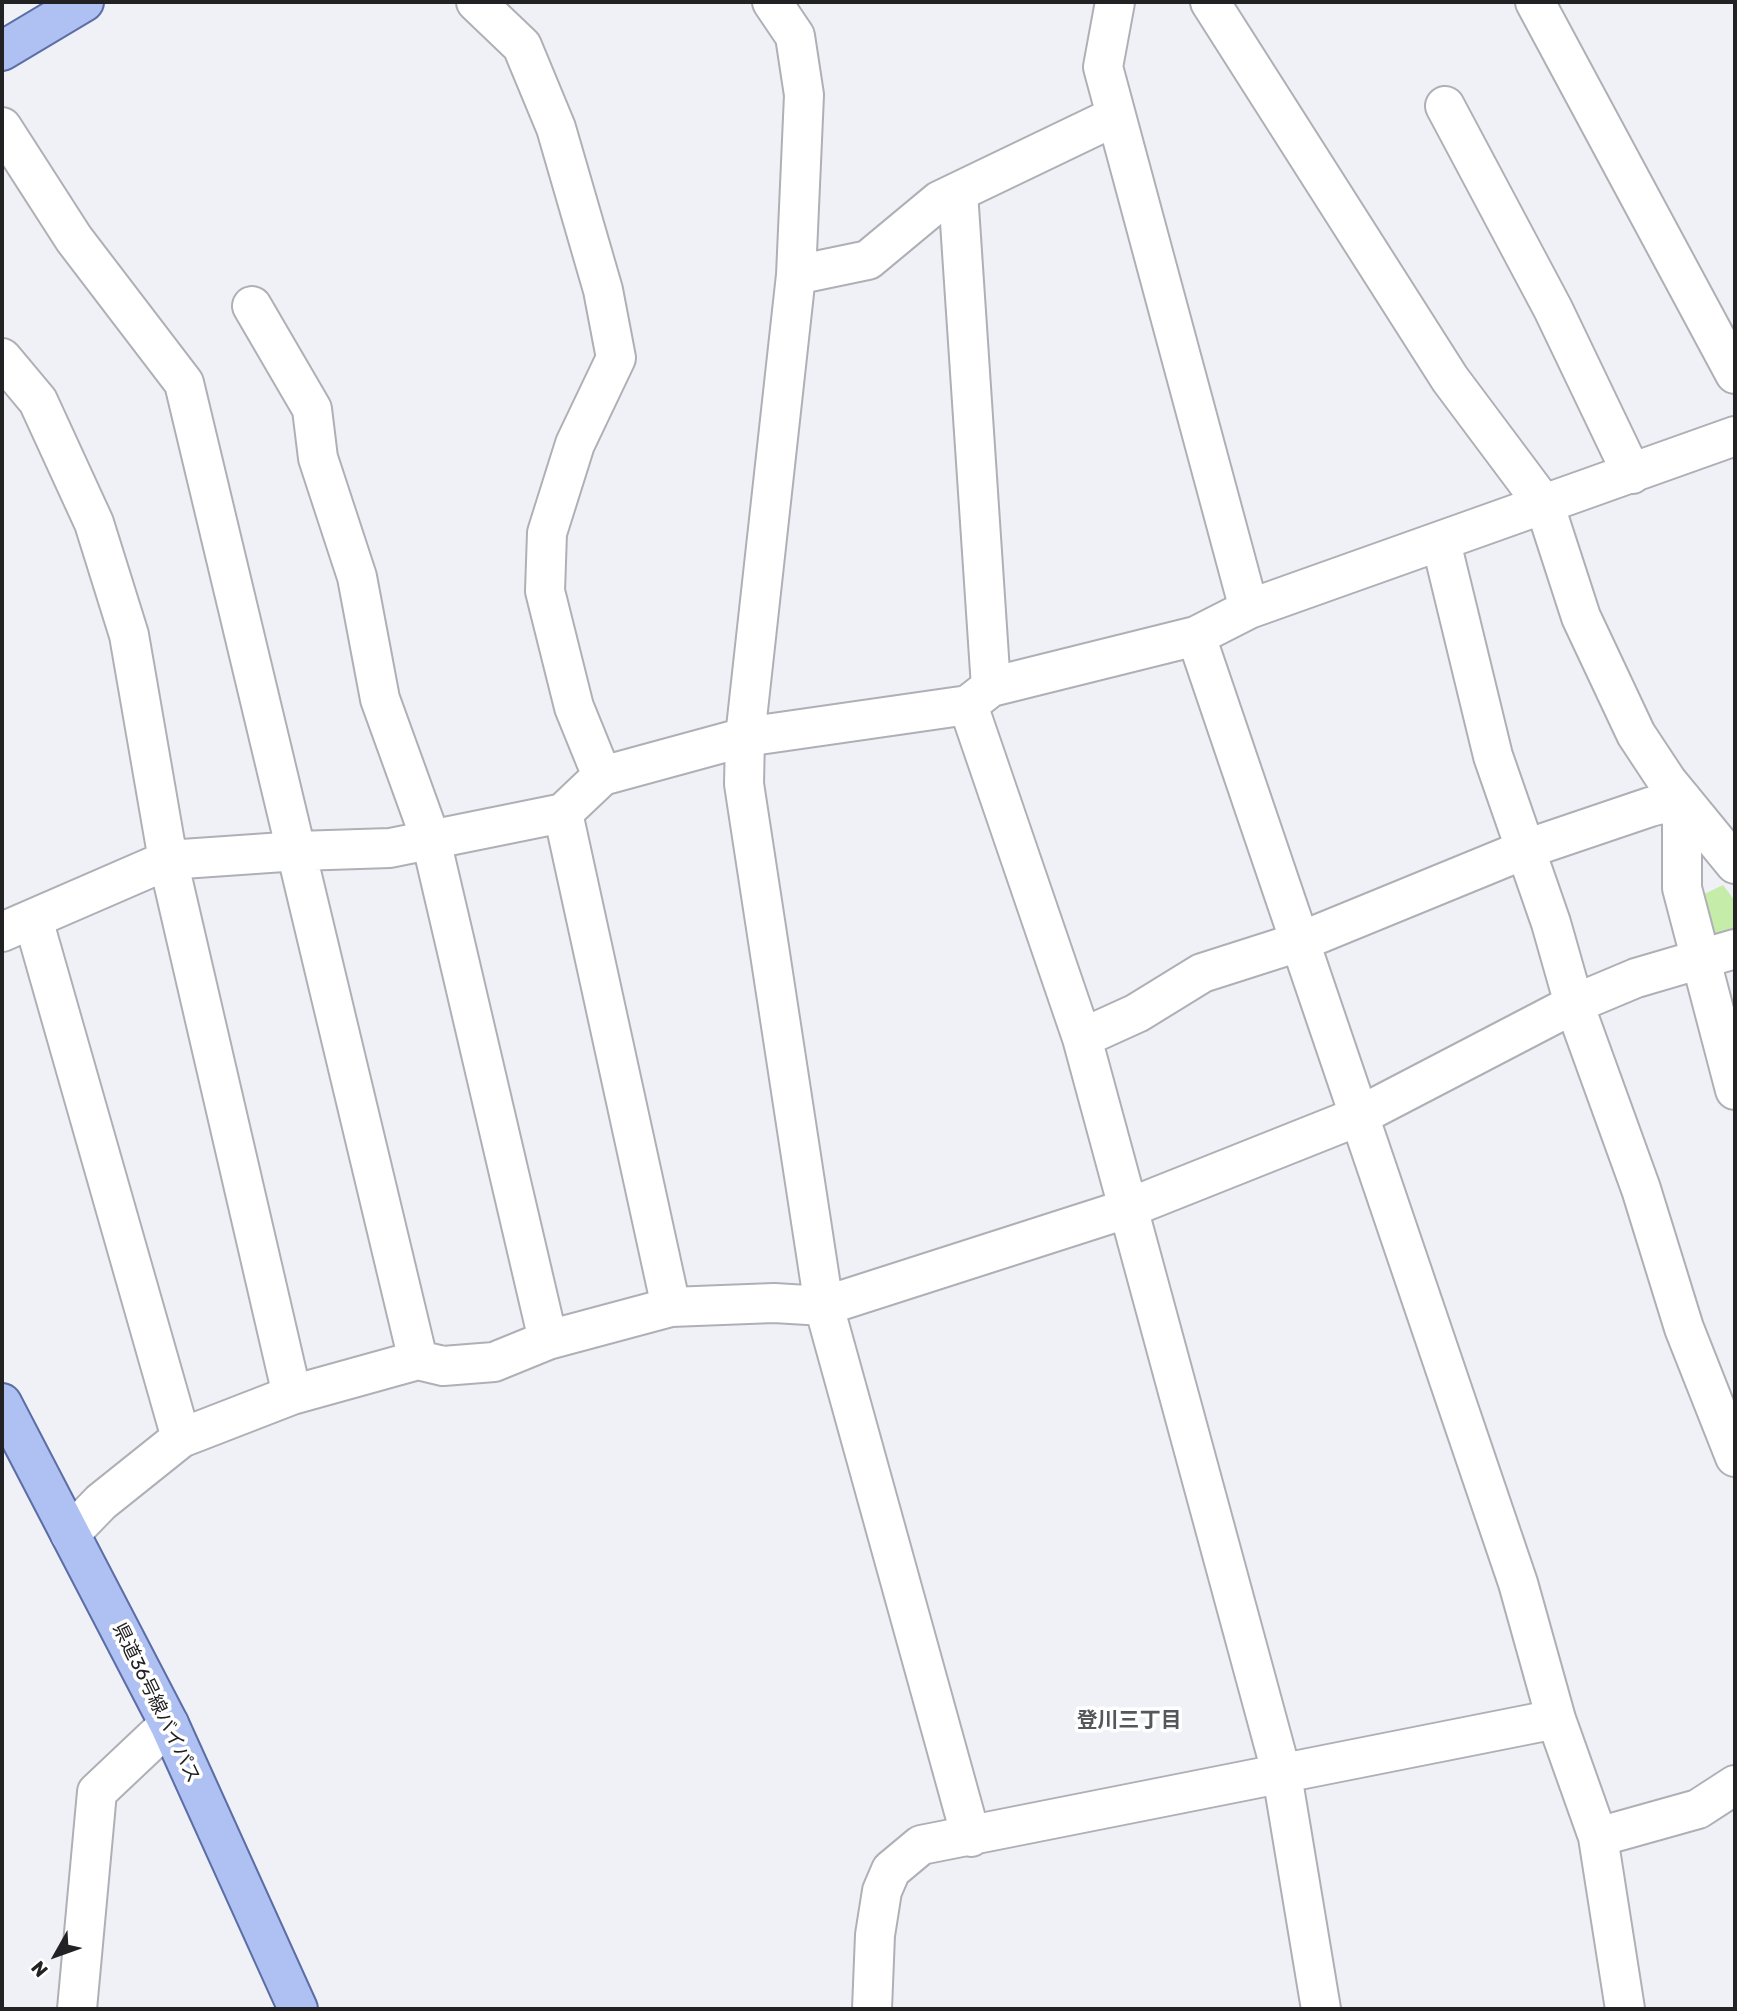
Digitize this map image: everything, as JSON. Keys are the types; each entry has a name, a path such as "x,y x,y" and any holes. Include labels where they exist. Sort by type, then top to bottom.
{"main road":[{"path":"2,51 84,2"},
{"name":"県道36号線バイパス","path":"2,1403 169,1724 298,2009"}],"street":[{"path":"475,2 522,46 556,128 603,290 616,358 575,444 547,533 545,591 574,707 602,776"},
{"path":"772,2 795,36 804,95 796,275 745,737 744,784 824,1306 971,1837"},
{"path":"1115,2 1103,67 1249,609"},
{"path":"1210,2 1450,379 1545,506 1581,617 1610,684 1636,734 1682,799 1735,864"},
{"path":"1535,2 1735,374"},
{"path":"1445,106 1553,309 1632,474"},
{"path":"796,275 868,260 939,201 1116,116"},
{"path":"2,127 74,239 184,383 418,1360"},
{"path":"958,192 979,696 1082,1038 1126,1209 1282,1775 1321,2009"},
{"path":"252,306 312,409 318,458 357,577 380,699 431,840 548,1340"},
{"path":"2,358 38,401 94,523 130,635 168,860 292,1395"},
{"path":"181,1438 17,925 168,860 390,848 563,813 602,776 745,737 979,696 1196,636 1249,609 1545,506 1735,436"},
{"path":"1441,542 1493,755 1551,923 1574,1004 1641,1189 1684,1328 1735,1457"},
{"path":"1196,636 1357,1117 1518,1583 1556,1719 1598,1837 1625,2009"},
{"path":"1082,1038 1137,1013 1202,973 1299,942 1526,849 1650,807 1682,799"},
{"path":"1682,799 1682,888 1717,954 1735,1090"},
{"path":"563,813 671,1307"},
{"path":"70,1534 101,1502 181,1438 292,1395 418,1360 443,1366 494,1362 548,1340 671,1307 774,1303 824,1306 1126,1209 1357,1117 1574,1004 1636,978 1717,954"},
{"path":"872,2009 874,1935 882,1891 891,1870 921,1845 1556,1719"},
{"path":"77,2009 97,1792 169,1724"},
{"path":"1598,1837 1698,1809 1735,1785"}],"green space":[{"path":"1723,885 1735,901 1735,936 1710,944 1698,897"}],"district":[{"name":"登川三丁目","path":"1129,1721"}]}
